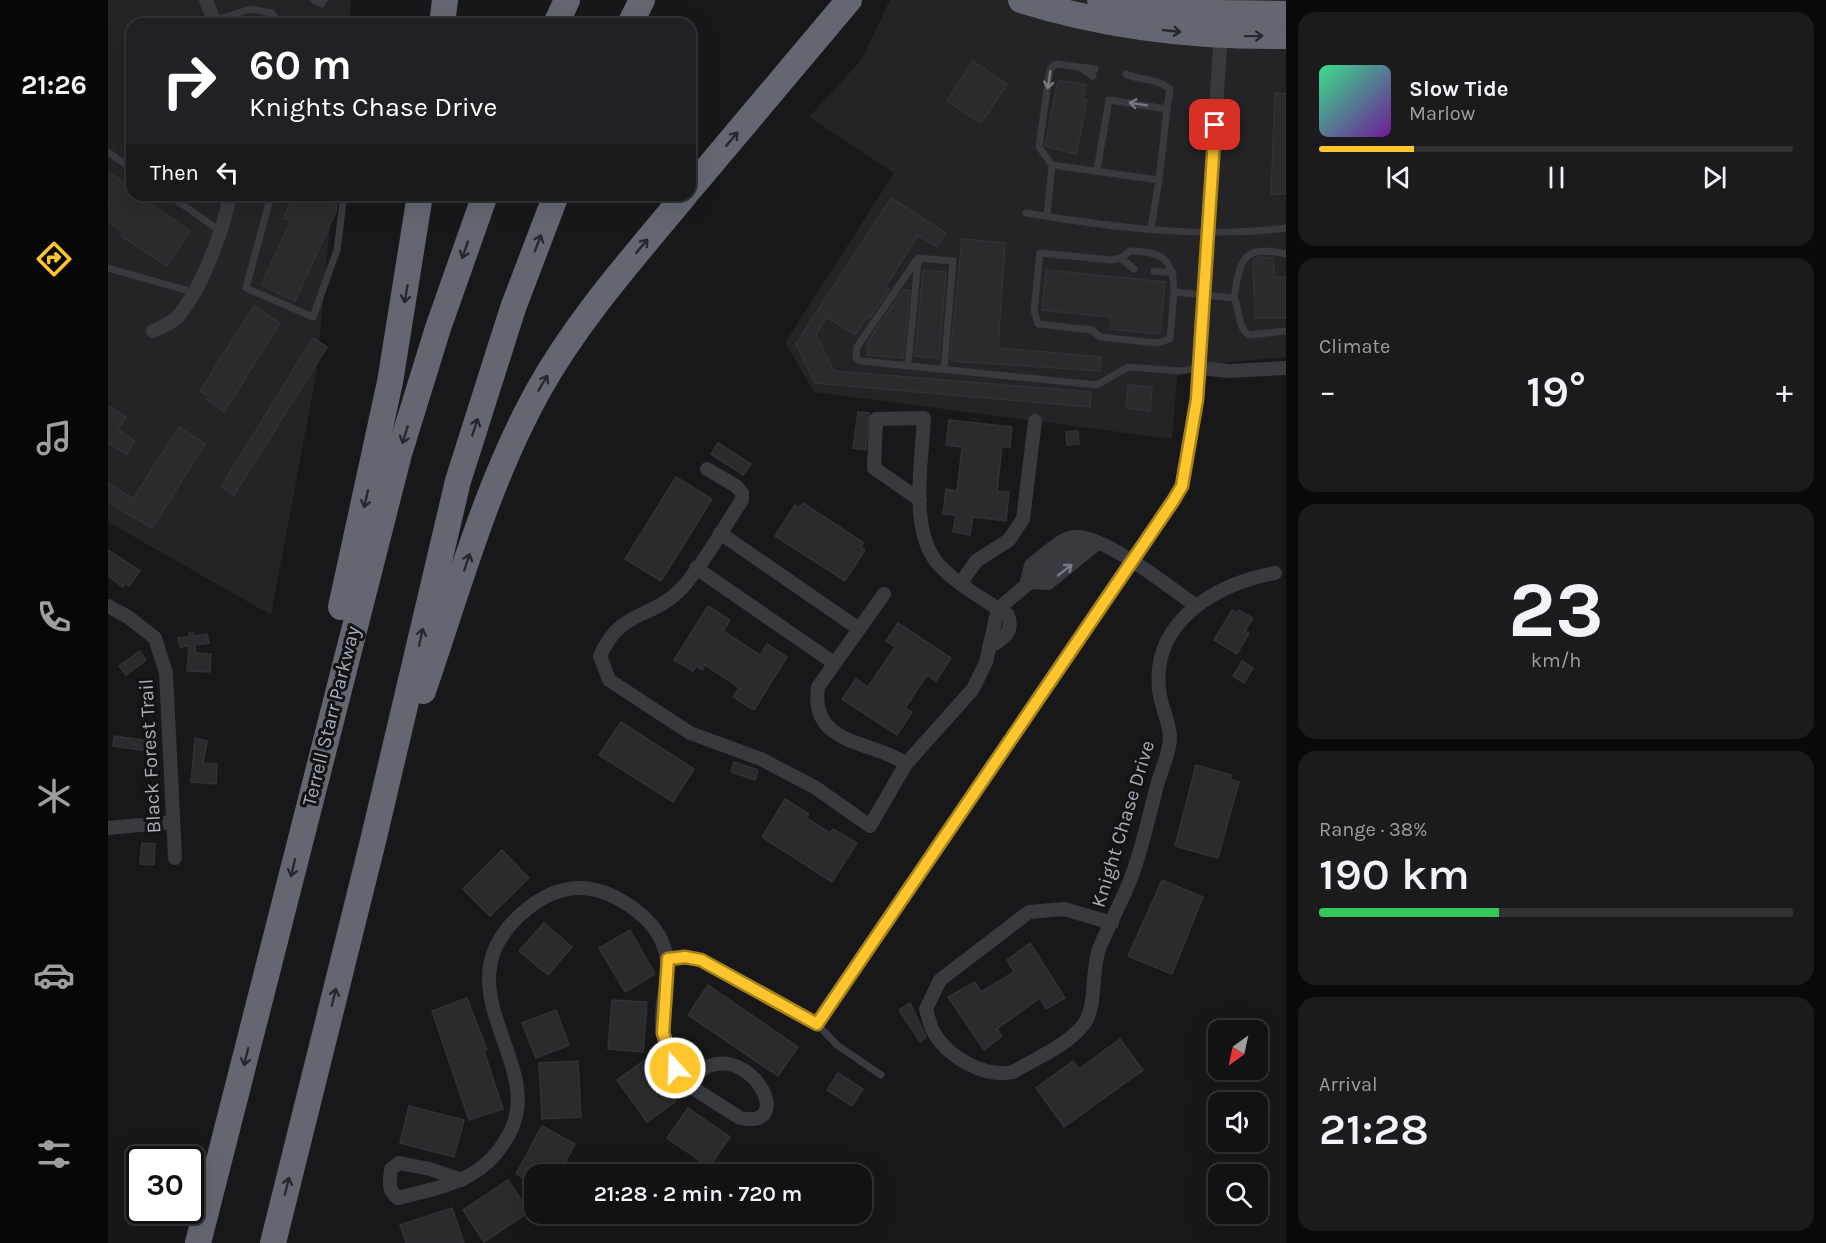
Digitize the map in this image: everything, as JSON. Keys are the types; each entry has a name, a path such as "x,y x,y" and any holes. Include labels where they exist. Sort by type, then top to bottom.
{"highway":[{"path":"443,18 445,0"},
{"path":"559,18 567,0"},
{"path":"633,18 642,0"},
{"path":"696,182 849,0"},
{"path":"1021,0 1114,24 1286,14"},
{"path":"1100,0 1222,17 1286,36"},
{"path":"300,835 329,659 390,382 419,201"},
{"name":"Terrell Starr Parkway","path":"198,1243 273,954 300,835 399,454 438,328 483,201"},
{"path":"273,1243 374,837 458,481 513,308 554,201"},
{"path":"374,837 482,517 512,444 567,344 605,291 680,201"}],"street":[{"path":"206,0 212,18"},
{"path":"668,959 685,957 701,960 817,1024 1133,562 1182,486 1197,399 1222,17"},
{"path":"153,331 179,316 193,292 206,268 228,201"},
{"path":"1199,368 1230,371 1286,368"},
{"path":"920,500 874,468 876,419 924,418 920,521 929,552 940,566 998,609"},
{"path":"961,583 976,561 1009,540 1023,519 1035,421"},
{"path":"707,469 736,486 742,493 742,500 682,588 658,606 632,616 614,631 600,656 609,680 690,733 761,759 816,788 870,826 906,764 972,689 980,676 998,609 1058,552 1097,543 1133,562 1196,606"},
{"path":"720,533 859,629"},
{"path":"1027,582 1048,583 1097,543"},
{"path":"696,568 834,663"},
{"name":"Knight Chase Drive","path":"1112,923 1064,909 1041,909 1029,912 940,980 926,1009 934,1032 972,1067 1003,1074 1012,1072 1072,1036 1090,1015 1094,966 1112,923 1130,880 1170,738 1159,688 1160,657 1174,632 1196,606 1211,594 1238,582 1275,573"},
{"path":"884,594 818,687 816,700 821,715 844,740 906,764"},
{"name":"Black Forest Trail","path":"108,606 128,616 155,638 166,673 175,858"},
{"path":"108,828 172,822"},
{"path":"462,1180 430,1169 399,1163 391,1169 389,1186 393,1195 398,1198 462,1180 470,1177 497,1155 518,1113 511,1065 489,993 492,960 510,925 537,901 552,893 568,888 599,890 642,915 664,945 668,959 663,1033 675,1068 687,1083 740,1118 748,1120 759,1116 766,1109 768,1101 764,1088 751,1076 727,1064 708,1066 687,1083"}],"lane":[{"path":"314,0 322,4 324,0"},
{"path":"227,18 250,9 272,14 275,18"},
{"path":"1047,216 1052,165 1039,147 1050,69 1056,64 1079,67 1094,73"},
{"path":"1125,78 1163,83 1170,89 1152,228"},
{"path":"1096,170 1109,99 1167,109"},
{"path":"108,152 126,165"},
{"path":"1052,165 1159,180"},
{"path":"178,201 220,231"},
{"path":"269,201 246,288 314,317 337,250 343,201"},
{"path":"1026,213 1152,228 1208,232 1286,228"},
{"path":"1121,258 1130,251 1156,252 1165,259 1173,273 1174,292 1170,339 1157,343 1100,337 1092,330 1038,324 1034,311 1040,253 1121,258 1134,269"},
{"path":"1286,254 1268,251 1250,253 1244,258 1234,298 1239,306 1239,325 1249,335 1286,331"},
{"path":"908,365 918,258"},
{"path":"918,258 857,346 856,358 861,361 1097,385 1128,367 1180,371 1199,368"},
{"path":"918,258 953,261 944,368"},
{"path":"108,268 193,292"},
{"path":"1154,271 1173,273"},
{"path":"1174,292 1234,298"},
{"path":"817,1024 837,1045 880,1075"}],"shaded area":[{"path":"108,0 351,0 350,18 126,18 126,201 332,201 316,376 271,615 108,522"},
{"path":"890,0 1286,0 1286,357 1178,367 1172,439 814,392 785,343 894,173 809,117 862,59"}],"building":[{"path":"973,61 1007,84 981,123 947,101"},
{"path":"1058,80 1086,85 1083,99 1087,100 1076,154 1045,146"},
{"path":"1275,93 1286,94 1286,194 1271,194"},
{"path":"108,172 126,183 126,201 147,201 190,231 167,266 121,236 123,232 108,222"},
{"path":"891,198 946,233 937,247 918,235 885,288 890,289 855,335 827,317 816,334 834,371 1091,392 1090,407 815,383 796,344"},
{"path":"288,201 330,201 337,204 336,212 295,301 261,285 291,221 284,218 290,202"},
{"path":"962,239 1005,243 998,348 1101,357 1100,371 952,361 950,358"},
{"path":"1259,257 1274,258 1274,277 1286,277 1286,318 1255,318 1253,260"},
{"path":"923,270 946,272 939,358 915,356"},
{"path":"1046,270 1165,282 1160,334 1110,329 1111,317 1042,310"},
{"path":"903,290 910,290 903,358 867,355 868,341"},
{"path":"254,306 280,323 224,412 207,400 209,397 200,391"},
{"path":"313,338 327,347 234,495 221,487"},
{"path":"1128,385 1152,387 1150,411 1126,408"},
{"path":"108,406 126,417 118,430 135,441 126,454 109,443 108,445"},
{"path":"858,412 869,413 866,450 853,448"},
{"path":"949,420 1012,427 1010,447 1002,447 997,491 1009,492 1006,521 973,517 970,535 953,532 956,515 943,514 946,489 957,491 962,447 946,445"},
{"path":"179,427 205,444 152,528 108,502 108,483 133,499"},
{"path":"1078,431 1079,444 1067,445 1066,432"},
{"path":"718,443 751,464 743,475 711,454"},
{"path":"676,477 712,499 661,581 625,559"},
{"path":"803,503 864,543 861,547 865,550 845,581 775,536 795,505 799,508"},
{"path":"108,550 140,571 129,586 125,583 123,587 108,576"},
{"path":"708,606 730,620 723,631 760,655 767,644 787,657 754,710 733,697 739,688 705,665 702,670 696,666 693,671 674,660"},
{"path":"1232,610 1238,613 1239,610 1253,618 1245,631 1249,633 1237,654 1214,640"},
{"path":"898,623 951,658 936,681 927,675 905,708 912,712 897,735 842,699 856,679 868,687 895,647 886,641"},
{"path":"189,633 193,633 194,636 207,634 209,643 195,645 196,653 211,654 210,672 187,671 189,646 180,647 178,638 189,637"},
{"path":"140,651 146,660 126,675 119,666"},
{"path":"1242,661 1253,668 1244,683 1233,676"},
{"path":"621,722 694,769 673,802 599,755"},
{"path":"114,736 149,741 147,751 113,746"},
{"path":"195,738 207,741 203,763 217,764 216,784 191,782"},
{"path":"734,762 758,770 755,780 731,772"},
{"path":"1196,765 1231,775 1230,779 1239,782 1218,858 1175,846"},
{"path":"785,799 809,814 806,818 830,833 833,829 857,843 832,882 762,837"},
{"path":"142,843 155,844 154,865 140,864"},
{"path":"502,850 529,878 490,916 463,889"},
{"path":"1162,880 1203,897 1172,974 1128,956"},
{"path":"544,923 572,947 548,975 519,951"},
{"path":"630,930 655,974 625,992 599,948"},
{"path":"1030,943 1065,998 1046,1009 1040,998 997,1029 1002,1036 984,1050 948,997 975,982 981,992 1014,972 1007,960"},
{"path":"708,985 798,1047 778,1076 688,1015"},
{"path":"467,998 487,1050 484,1051 503,1109 469,1120 432,1011"},
{"path":"612,1000 647,1002 643,1052 608,1049"},
{"path":"910,1003 926,1037 920,1042 899,1010"},
{"path":"556,1010 569,1045 536,1058 522,1023"},
{"path":"1120,1039 1143,1070 1064,1127 1036,1088 1073,1061 1079,1069"},
{"path":"646,1059 676,1101 647,1122 617,1080"},
{"path":"578,1061 581,1117 542,1119 539,1063"},
{"path":"838,1073 863,1089 852,1106 827,1090"},
{"path":"409,1106 464,1120 454,1157 400,1143"},
{"path":"688,1108 730,1137 711,1164 705,1164 667,1138"},
{"path":"542,1126 575,1144 564,1164 524,1164 524,1178 516,1174"},
{"path":"508,1180 524,1204 524,1215 484,1242 463,1210"},
{"path":"452,1208 464,1243 406,1243 400,1225"}],"route":[{"path":"675,1068 663,1033 668,959 685,957 701,960 817,1024 1156,529 1182,486 1197,399 1215,125"}]}
